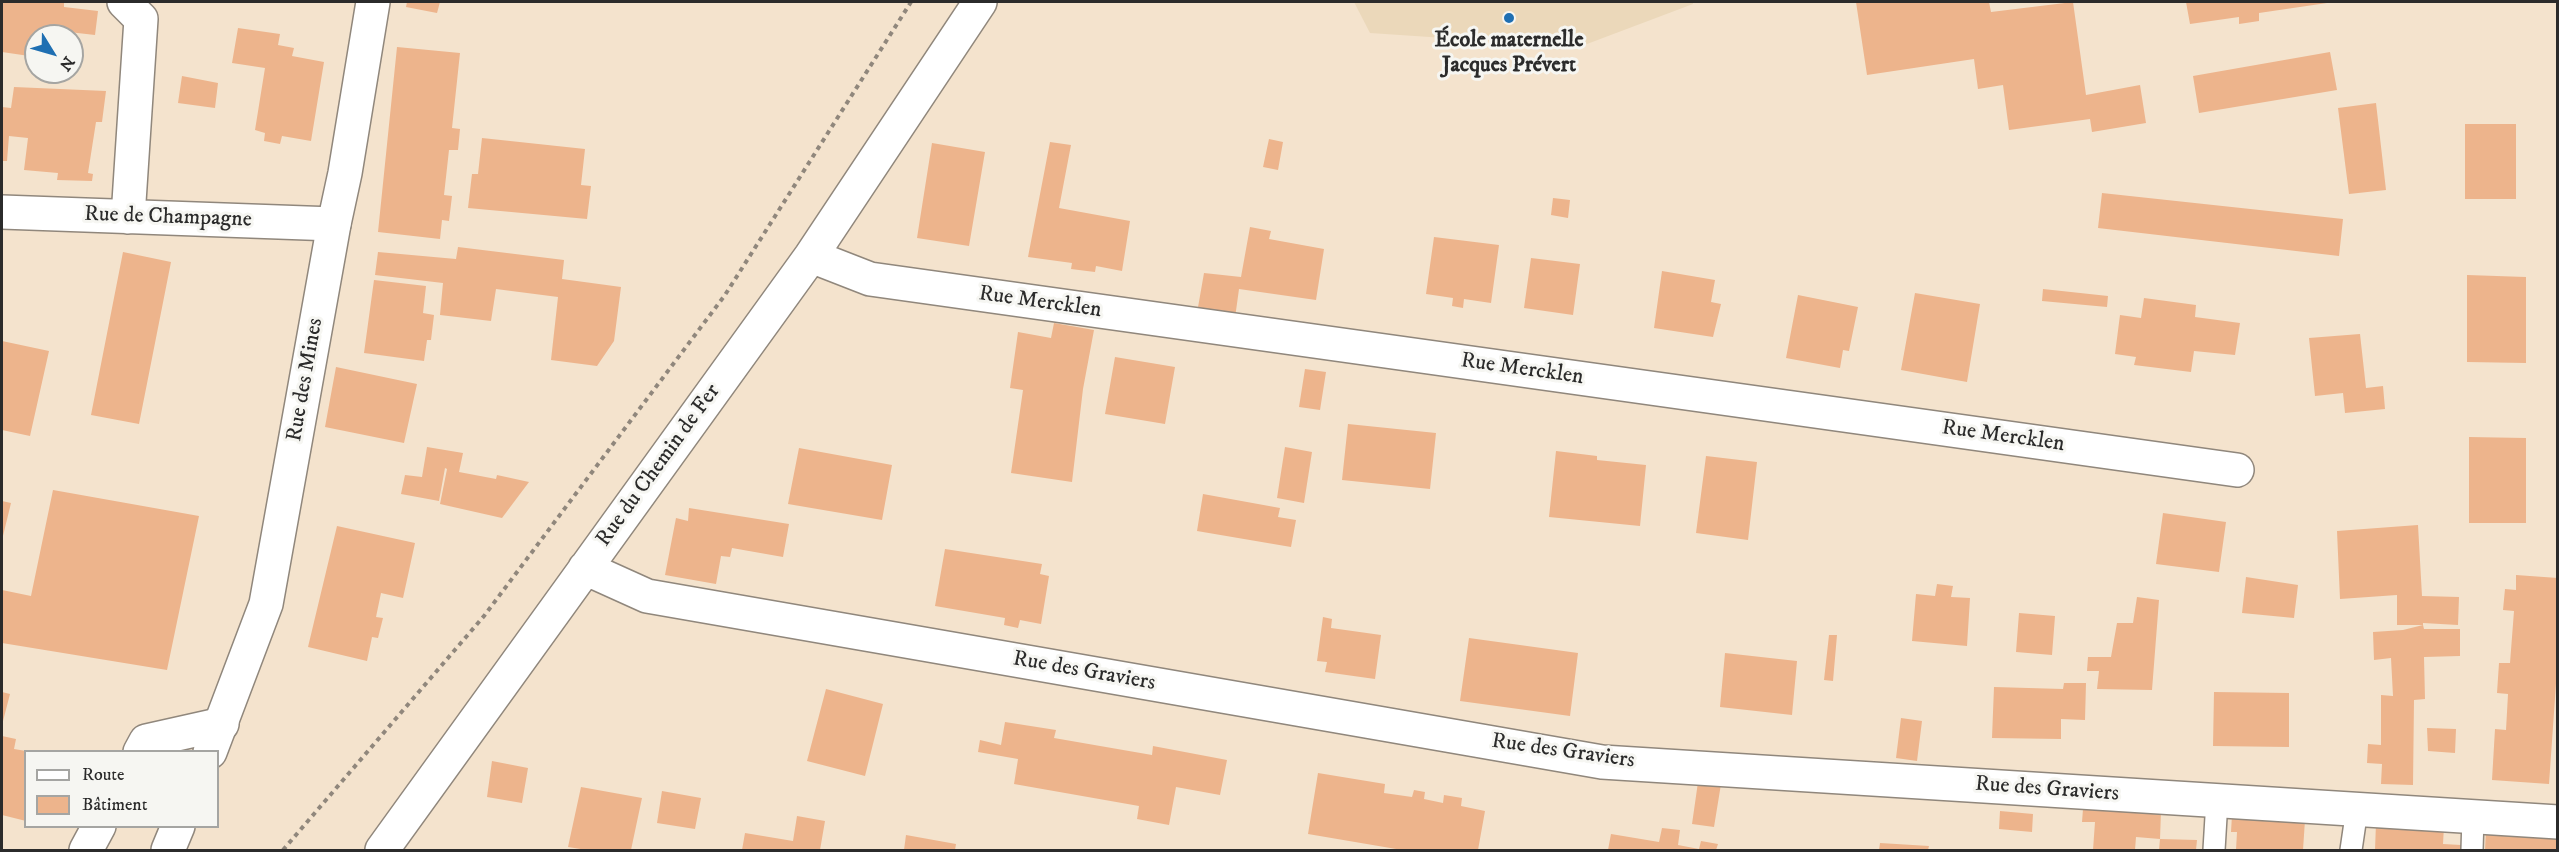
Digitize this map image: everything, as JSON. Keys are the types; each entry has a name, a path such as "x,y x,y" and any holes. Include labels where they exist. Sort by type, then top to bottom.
{"street":[{"path":"123,2 141,19 128,217"},
{"name":"Rue des Mines","path":"216,738 266,604 345,173 373,2"},
{"name":"Rue du Chemin de Fer","path":"382,850 810,255 980,2"},
{"name":"Rue de Champagne","path":"2,212 334,224"},
{"name":"Rue Mercklen","path":"810,255 870,279 2237,470"},
{"name":"Rue des Graviers","path":"585,568 647,596 1602,762 2558,822"},
{"path":"141,750 146,741 216,738"},
{"path":"86,850 98,828"},
{"path":"168,850 177,828"}],"lane":[{"path":"2214,850 2217,800"},
{"path":"2351,850 2357,809"},
{"path":"2472,850 2473,817"}],"path":[{"path":"284,850 484,616 726,295 911,2"}],"shaded area":[{"name":"École maternelle Jacques Prévert","path":"1354,2 1693,2 1693,4 1579,47 1370,33"}],"building":[{"path":"2,2 64,2 64,7 98,11 95,35 84,34 84,24 24,24 24,55 2,52"},
{"path":"407,2 440,2 437,13 406,7"},
{"path":"1856,2 1989,2 1991,12 2073,2 2086,95 2140,85 2146,123 2092,132 2090,119 2009,130 2003,85 1978,89 1974,59 1867,75"},
{"path":"2186,2 2327,3 2259,13 2259,21 2239,24 2239,17 2190,24"},
{"path":"238,28 280,34 278,45 294,48 292,56 324,62 311,141 282,136 280,144 264,141 265,133 255,130 265,68 232,63"},
{"path":"397,47 460,53 452,128 460,129 458,150 449,150 444,195 452,196 449,221 442,220 440,239 378,232"},
{"path":"2330,52 2337,90 2199,113 2193,76"},
{"path":"182,76 218,83 215,108 178,103"},
{"path":"14,87 106,91 102,122 96,122 88,173 93,174 92,181 57,180 58,173 24,170 28,138 9,136 7,161 2,161 2,107 11,108"},
{"path":"2376,103 2386,190 2349,194 2338,108"},
{"path":"2465,124 2516,124 2516,199 2465,199"},
{"path":"482,138 585,149 581,185 591,186 587,219 468,208 472,174 478,174"},
{"path":"1269,139 1283,142 1278,170 1263,167"},
{"path":"1050,142 1071,145 1059,208 1130,221 1122,271 1096,266 1095,272 1071,269 1072,263 1028,257"},
{"path":"932,143 985,152 969,246 917,238"},
{"path":"2102,193 2343,219 2339,256 2098,228"},
{"path":"1553,198 1570,200 1568,218 1551,215"},
{"path":"1250,227 1271,231 1269,239 1324,249 1316,300 1239,289 1235,318 1197,313 1204,273 1241,277"},
{"path":"1434,237 1499,245 1491,303 1464,299 1463,308 1452,306 1453,298 1426,294"},
{"path":"458,247 564,260 562,279 621,287 614,341 597,366 551,360 558,297 496,289 491,321 440,315 443,283 375,275 378,252 456,259"},
{"path":"123,252 171,262 139,424 91,415"},
{"path":"1531,258 1580,264 1573,315 1524,308"},
{"path":"1662,271 1715,280 1711,302 1721,304 1713,337 1654,328"},
{"path":"2467,275 2526,277 2526,363 2467,362"},
{"path":"374,280 426,286 423,313 434,315 431,340 427,340 424,361 364,353"},
{"path":"2043,289 2108,296 2107,307 2042,301"},
{"path":"1915,293 1980,304 1967,382 1901,370"},
{"path":"1798,295 1858,307 1849,351 1843,350 1840,368 1786,358"},
{"path":"2144,298 2196,305 2195,317 2240,323 2235,355 2194,351 2191,372 2134,365 2136,357 2115,354 2120,315 2141,318"},
{"path":"1054,323 1094,330 1083,389 1072,482 1011,473 1023,390 1010,388 1018,332 1051,338"},
{"path":"2360,334 2366,388 2383,386 2385,409 2345,413 2343,393 2315,396 2309,338"},
{"path":"2,341 49,351 30,436 2,430"},
{"path":"1115,357 1175,367 1165,424 1105,414"},
{"path":"336,367 417,384 404,443 325,427"},
{"path":"1305,369 1326,372 1320,410 1299,407"},
{"path":"1348,424 1436,433 1430,489 1342,480"},
{"path":"2469,437 2526,438 2526,523 2469,523"},
{"path":"427,447 463,453 459,472 496,479 497,475 529,482 502,518 440,504 447,469 445,468 439,501 401,494 405,475 422,477"},
{"path":"1285,447 1312,452 1304,503 1277,498"},
{"path":"799,448 892,465 882,520 788,504"},
{"path":"1556,451 1597,456 1597,460 1646,465 1640,526 1549,517"},
{"path":"1706,456 1757,462 1748,540 1696,533"},
{"path":"53,490 199,516 167,670 2,643 2,590 31,596"},
{"path":"1203,494 1280,508 1278,517 1296,520 1291,547 1197,531"},
{"path":"2,501 11,503 2,540"},
{"path":"689,508 789,524 783,557 732,548 730,557 721,556 716,584 665,575 676,518 688,521"},
{"path":"2163,513 2226,522 2219,572 2156,564"},
{"path":"2418,525 2422,596 2459,597 2458,625 2423,623 2423,625 2397,625 2397,595 2340,599 2337,531"},
{"path":"337,526 415,543 403,598 381,593 376,617 383,618 378,638 372,637 367,661 308,647"},
{"path":"945,549 1042,564 1040,574 1049,576 1041,624 1020,620 1018,628 1004,625 1005,618 935,606"},
{"path":"2516,575 2558,578 2558,655 2549,784 2492,780 2495,729 2506,730 2508,694 2497,693 2499,663 2510,663 2514,611 2503,610 2505,589 2516,590"},
{"path":"2246,577 2298,585 2294,618 2242,613"},
{"path":"1937,584 1953,586 1951,597 1970,598 1967,646 1912,641 1916,594 1935,596"},
{"path":"2137,597 2159,600 2152,690 2097,689 2099,671 2087,671 2088,657 2111,657 2117,623 2133,623"},
{"path":"2019,613 2055,616 2052,655 2016,652"},
{"path":"1323,617 1332,619 1331,628 1381,635 1375,679 1325,672 1327,662 1317,661"},
{"path":"2423,625 2424,629 2460,629 2460,656 2424,657 2425,699 2414,700 2413,785 2381,784 2382,764 2367,763 2368,744 2381,745 2381,695 2393,696 2391,658 2374,660 2373,632 2403,630"},
{"path":"1829,635 1837,635 1833,681 1824,680"},
{"path":"1469,638 1578,653 1570,716 1460,701"},
{"path":"1725,653 1797,661 1792,715 1720,707"},
{"path":"2064,683 2086,683 2085,720 2061,719 2061,739 1992,738 1994,687 2063,689"},
{"path":"826,689 883,704 865,776 807,761"},
{"path":"2,692 10,694 2,725"},
{"path":"2214,692 2289,693 2289,747 2213,746"},
{"path":"1901,718 1922,721 1917,761 1896,758"},
{"path":"1005,722 1056,730 1054,738 1152,755 1153,746 1227,760 1220,795 1176,787 1169,825 1137,819 1139,806 1014,784 1018,759 978,752 980,740 1001,745"},
{"path":"2427,728 2456,729 2455,753 2428,751"},
{"path":"2,736 16,739 14,749 24,751 24,820 2,815"},
{"path":"492,761 528,768 522,803 487,797"},
{"path":"1318,773 1385,784 1384,793 1412,797 1414,790 1425,792 1424,799 1443,803 1444,795 1462,798 1461,806 1485,811 1478,850 1402,850 1308,834"},
{"path":"1698,782 1721,784 1714,827 1692,824"},
{"path":"581,787 642,798 631,850 587,850 568,847"},
{"path":"662,791 701,798 695,829 657,823"},
{"path":"2083,809 2161,811 2160,839 2136,837 2135,850 2093,850 2095,822 2082,822"},
{"path":"2000,811 2033,814 2032,832 1999,829"},
{"path":"2232,815 2305,820 2303,850 2236,850 2237,832 2231,832"},
{"path":"797,816 825,821 820,850 742,850 745,833 793,841"},
{"path":"2376,823 2444,826 2443,844 2461,845 2461,850 2375,850"},
{"path":"1662,828 1680,830 1678,845 1699,849 1701,841 1718,844 1716,850 1608,850 1611,834 1659,842"},
{"path":"2486,830 2558,834 2558,850 2485,850"},
{"path":"906,835 956,844 955,850 904,850"},
{"path":"2160,839 2197,840 2196,850 2159,850"},
{"path":"1880,843 1929,846 1928,850 1879,850"}],"place":[{"name":"École maternelle Jacques Prévert","path":"1509,18"}]}
